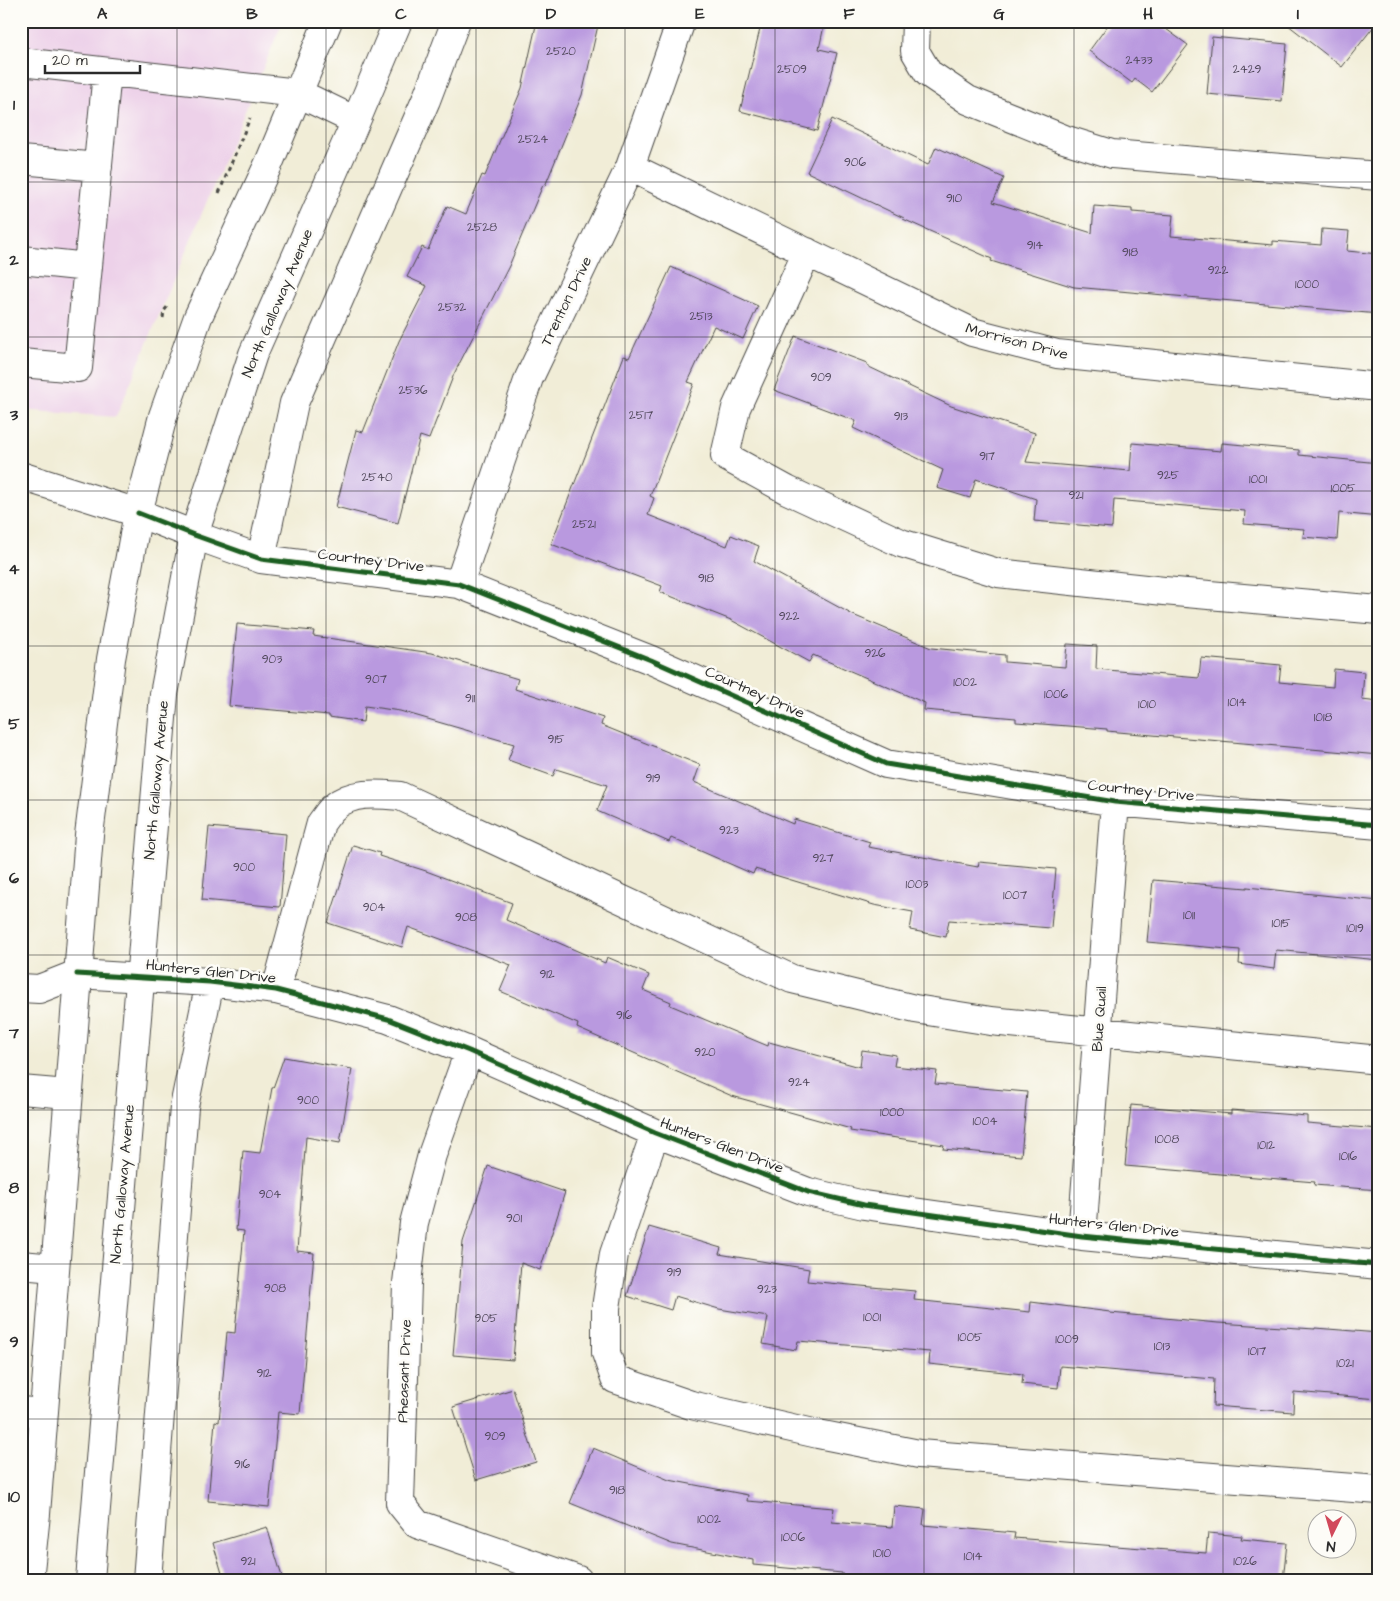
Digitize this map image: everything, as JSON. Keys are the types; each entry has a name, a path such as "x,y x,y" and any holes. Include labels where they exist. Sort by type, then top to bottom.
{"street":[{"path":"29,1580 32,1412 54,1268 89,835 111,659 138,513 163,416 198,316 269,163 328,21"},
{"name":"North Galloway Avenue","path":"90,1580 164,694 194,536 253,354 356,122 398,21"},
{"path":"261,560 294,403 422,108 456,21"},
{"name":"Trenton Drive","path":"459,584 529,378 630,167 681,21"},
{"path":"916,21 915,51 928,73 968,100 1064,140 1112,154 1379,176"},
{"path":"21,62 298,93 356,122"},
{"path":"21,363 78,368 107,72"},
{"path":"21,160 98,167"},
{"name":"Morrison Drive","path":"630,167 972,332 1057,354 1379,387"},
{"path":"807,252 736,408 725,456 787,490 901,543 998,573 1164,591 1379,610"},
{"path":"21,260 88,267"},
{"name":"Courtney Drive","path":"21,476 138,513 261,560 459,584 651,660 886,764 1115,802 1379,825"},
{"path":"276,990 321,823 334,807 352,797 374,794 400,796 792,980 915,1009 991,1021 1379,1060"},
{"name":"Blue Quail","path":"1082,1236 1115,802"},
{"path":"21,988 39,989 77,974"},
{"name":"Hunters Glen Drive","path":"77,974 139,976 276,990 388,1019 469,1051 655,1133 808,1192 864,1205 1082,1236 1379,1265"},
{"path":"147,1580 184,1107 210,982"},
{"name":"Pheasant Drive","path":"469,1051 432,1155 414,1222 407,1283 400,1503 417,1524 578,1580"},
{"path":"21,1090 68,1094"},
{"path":"655,1133 614,1254 606,1308 606,1353 615,1380 691,1405 818,1434 919,1454 1379,1490"},
{"path":"21,1265 54,1268"}],"shaded area":[{"path":"21,21 283,21 116,417 21,410"}],"building":[{"path":"537,21 599,21 582,95 545,186 543,185 509,266 454,374 429,439 420,436 398,523 336,507 356,430 363,432 399,341 427,286 407,277 422,247 428,250 447,206 466,214 482,175 485,176 522,88"},
{"path":"762,21 825,21 819,49 837,53 817,131 740,111"},
{"path":"1111,21 1155,21 1188,45 1152,92 1135,79 1132,83 1089,51"},
{"path":"1283,21 1378,21 1342,67"},
{"path":"1212,37 1287,44 1282,101 1207,94"},
{"path":"832,119 928,165 936,147 1004,178 993,202 1092,233 1094,206 1132,209 1132,212 1173,215 1171,236 1273,245 1273,241 1321,245 1322,229 1349,231 1347,251 1379,254 1379,314 1074,287 991,261 992,259 903,219 807,172"},
{"path":"671,267 758,306 743,339 714,326 688,382 694,384 650,496 654,498 648,515 727,546 731,535 759,546 754,561 853,615 931,648 1005,655 1005,662 1065,667 1067,644 1097,646 1096,669 1199,678 1201,658 1281,665 1279,682 1333,687 1334,669 1364,672 1362,700 1379,702 1379,755 1016,722 1016,718 924,710 925,703 813,655 809,662 731,620 660,592 662,586 551,544 624,356 629,358"},
{"path":"795,336 867,363 867,366 951,406 1035,433 1026,462 1130,471 1132,443 1221,451 1222,443 1299,450 1299,455 1379,463 1379,517 1339,513 1337,540 1303,537 1304,529 1244,524 1245,511 1114,500 1112,528 1034,521 1036,499 976,479 970,498 937,488 943,470 853,428 856,421 774,390"},
{"path":"237,624 314,631 313,636 432,653 518,679 515,689 603,718 601,725 700,765 694,782 793,824 794,819 870,842 868,847 978,867 979,862 1056,869 1051,928 949,920 946,937 910,930 913,912 874,905 755,869 753,874 671,838 669,842 597,811 607,785 556,769 553,776 508,760 514,744 400,711 365,706 363,722 329,717 329,715 229,706"},
{"path":"209,827 286,834 280,907 202,900"},
{"path":"353,845 380,853 379,856 426,871 512,903 506,920 605,963 607,957 649,975 643,990 671,1002 670,1005 768,1046 769,1042 860,1067 862,1050 896,1055 894,1066 937,1071 935,1084 1027,1092 1021,1156 943,1149 944,1145 850,1131 851,1129 732,1096 577,1028 578,1024 500,991 511,965 408,927 402,947 328,923"},
{"path":"1153,880 1247,887 1379,901 1379,960 1276,950 1274,969 1239,964 1240,950 1147,942"},
{"path":"284,1057 352,1069 340,1143 306,1137 297,1251 314,1253 300,1414 278,1412 269,1507 208,1501 215,1421 219,1422 227,1332 235,1333 244,1231 236,1230 243,1151 260,1153 272,1088"},
{"path":"1131,1105 1231,1114 1231,1110 1307,1116 1307,1123 1379,1129 1379,1190 1314,1185 1315,1182 1125,1166"},
{"path":"488,1166 565,1192 540,1270 521,1263 513,1360 453,1355 463,1242"},
{"path":"649,1227 721,1248 719,1254 809,1269 807,1281 915,1291 914,1300 1030,1312 1031,1302 1110,1313 1218,1323 1379,1333 1379,1399 1294,1392 1293,1412 1213,1406 1214,1379 1060,1366 1058,1388 1022,1384 1023,1374 929,1364 930,1352 798,1341 796,1350 763,1344 768,1317 719,1309 675,1296 671,1310 627,1296"},
{"path":"513,1389 536,1462 476,1480 453,1407"},
{"path":"593,1448 669,1480 748,1495 747,1501 834,1508 832,1522 892,1527 894,1506 925,1509 923,1525 1015,1533 1014,1538 1206,1553 1208,1533 1242,1536 1241,1539 1287,1543 1283,1580 842,1580 842,1573 753,1565 753,1560 672,1544 570,1503"},
{"path":"267,1527 283,1580 224,1580 213,1543"}],"cycle path":[{"path":"138,513 261,559 459,584 651,660 886,764 1115,802 1379,825"},
{"path":"77,974 210,982 276,990 388,1019 469,1051 655,1133 808,1192 864,1205 1082,1236 1379,1265"}]}
